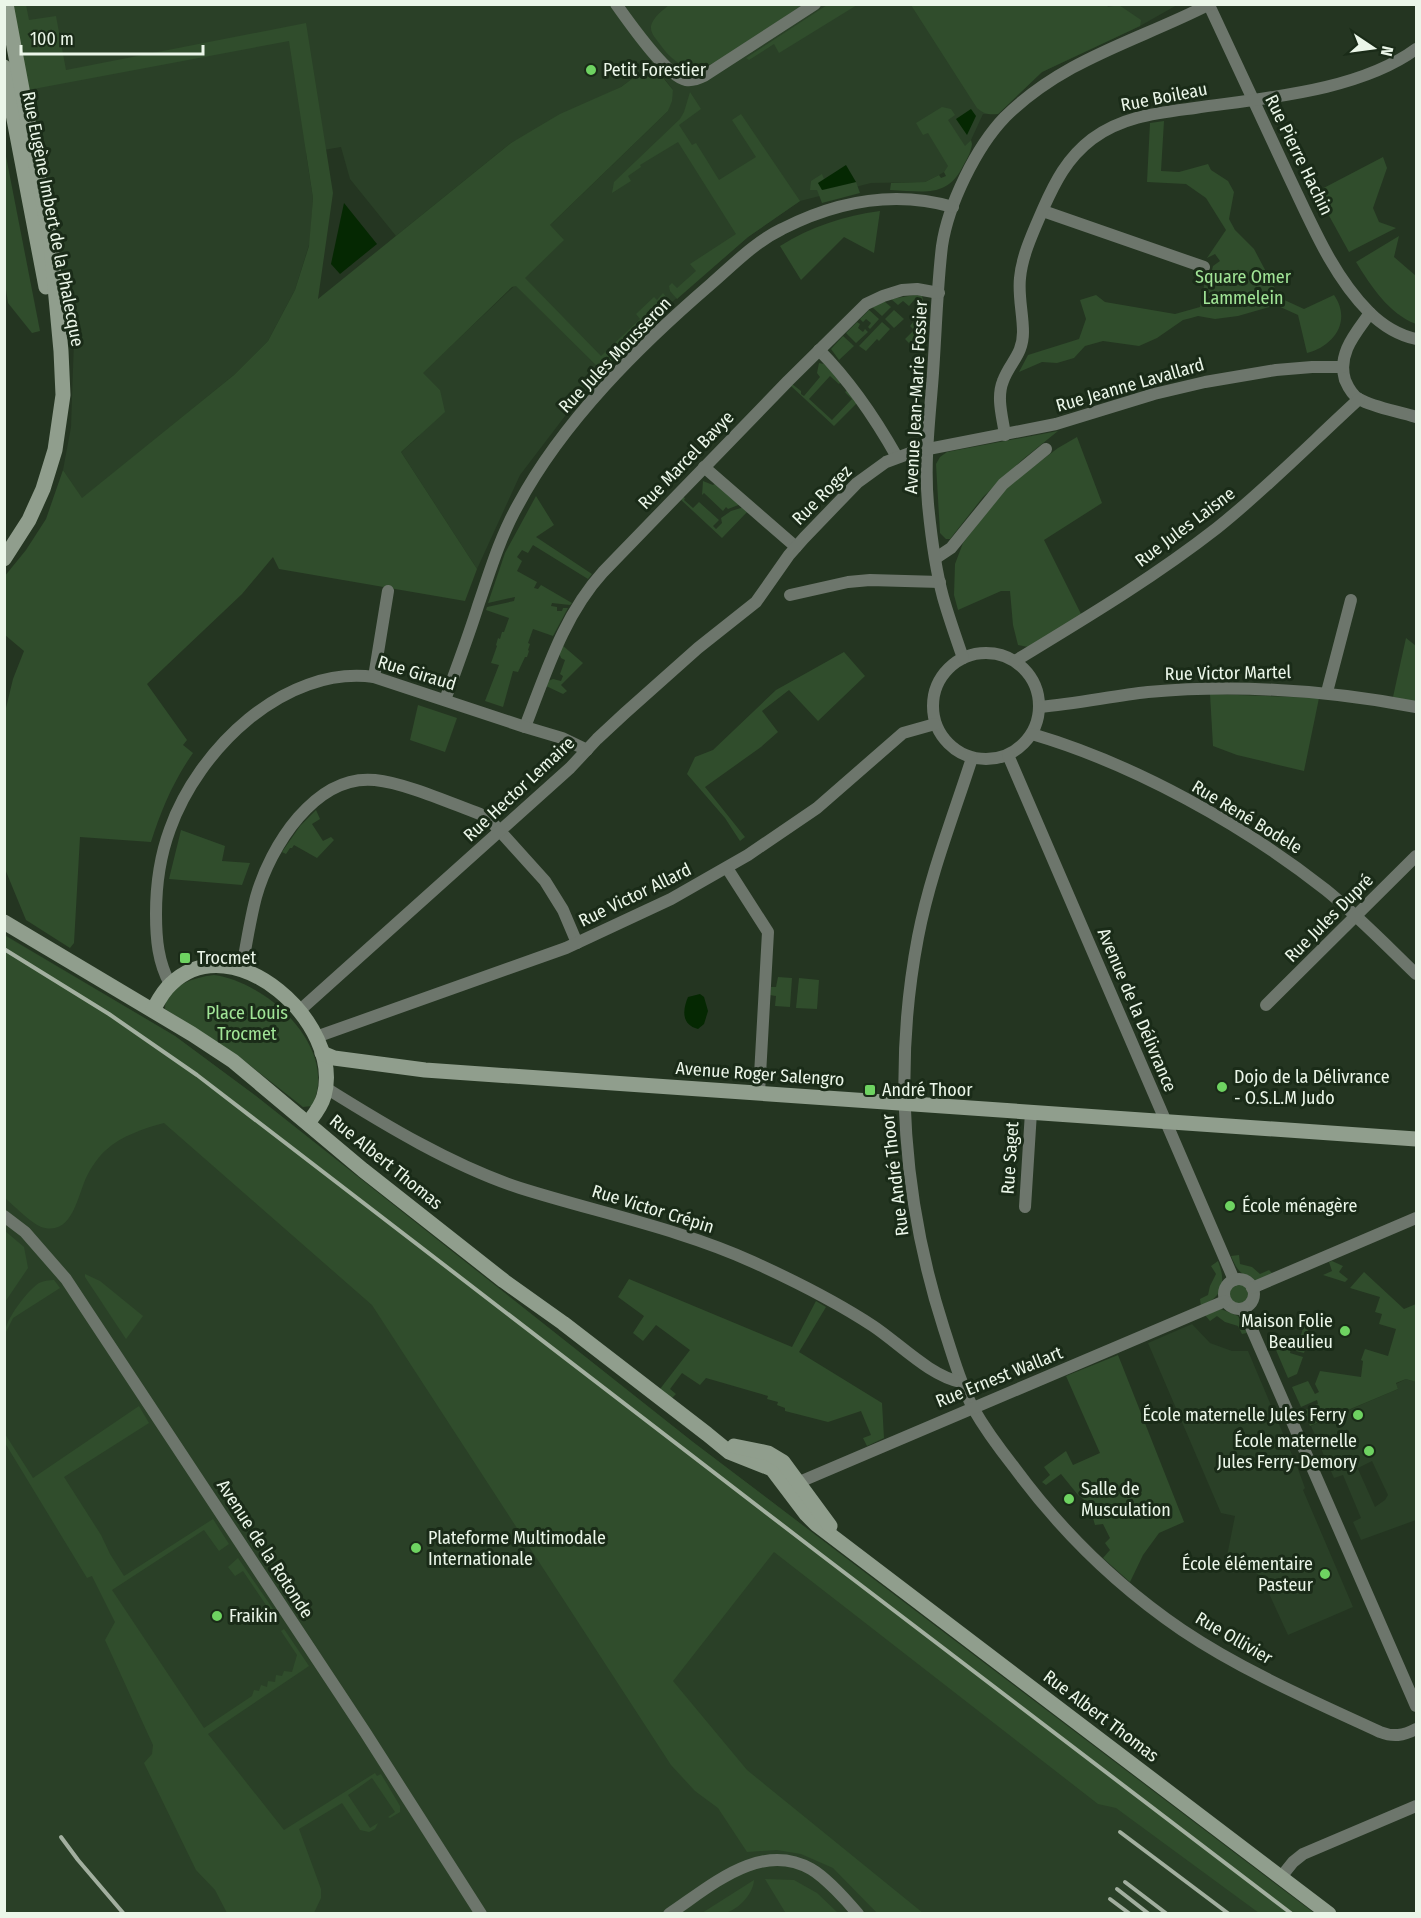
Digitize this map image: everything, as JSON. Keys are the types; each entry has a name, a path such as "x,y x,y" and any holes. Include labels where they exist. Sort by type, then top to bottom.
{"street":[{"name":"Rue Eugène Imbert de la Phalecque","path":"6,4 51,244 63,378 62,412 50,468 37,505 6,556"},
{"path":"616,4 666,68 682,79 690,80 704,76 815,4"},
{"name":"Rue Pierre Hachin","path":"1210,5 1252,99 1321,242 1347,285 1370,313 1393,331 1416,339"},
{"name":"Avenue Jean-Marie Fossier","path":"963,658 943,598 928,502 927,448 942,246 953,207 985,142 1004,119 1028,98 1082,61 1210,5"},
{"name":"Rue Boileau","path":"1005,435 1000,399 1002,383 1018,356 1022,341 1020,276 1024,259 1056,181 1066,164 1090,140 1109,128 1143,115 1252,99 1355,80 1387,68 1416,49"},
{"name":"Rue Eugène Imbert de la Phalecque","path":"4,67 63,378"},
{"name":"Rue Jules Mousseron","path":"445,700 496,551 523,494 543,463 572,426 660,330 758,243 803,219 849,204 886,199 917,199 953,207"},
{"path":"1043,211 1204,267"},
{"name":"Rue Marcel Bavye","path":"525,727 563,631 585,594 603,572 859,310 872,301 902,290 917,289 939,293"},
{"path":"1370,313 1348,346 1343,367 1347,384 1359,399 1416,417"},
{"path":"819,350 859,395 897,457"},
{"name":"Rue Jeanne Lavallard","path":"927,448 1064,422 1147,396 1205,382 1276,370 1343,367"},
{"name":"Rue Jules Laisne","path":"1015,661 1113,602 1198,542 1269,484 1359,399"},
{"name":"Rue Rogez","path":"763,594 796,547 857,483 897,457 927,448"},
{"path":"936,558 951,548 1003,484 1046,449"},
{"path":"704,467 796,547"},
{"path":"790,595 848,582 870,580 940,582"},
{"path":"374,677 388,591"},
{"name":"Rue Hector Lemaire","path":"299,1011 570,768 609,727 698,648 749,609 763,594"},
{"path":"1327,692 1351,600"},
{"path":"984,652 1005,656 1015,661 1031,678 1038,696 1037,721 1032,734 1008,755 996,759 972,758 950,747 935,724 932,709 934,693 940,678 950,666 963,658 984,652"},
{"name":"Rue Giraud","path":"170,984 159,958 156,922 158,884 163,852 170,828 193,781 215,751 235,730 281,697 330,677 351,675 374,677 568,740 586,750"},
{"name":"Rue Victor Martel","path":"1039,707 1146,693 1273,689 1327,692 1416,707"},
{"name":"Rue Victor Allard","path":"316,1037 577,943 671,899 727,868 817,808 903,733 935,724"},
{"name":"Rue René Bodele","path":"1032,734 1121,767 1211,814 1291,864 1326,891 1416,974"},
{"name":"Avenue de la Délivrance","path":"1008,755 1234,1280"},
{"name":"Rue André Thoor","path":"972,758 938,859 919,934 910,998 904,1103 916,1221 932,1289 961,1382 973,1408"},
{"path":"242,969 256,896 272,858 297,819 316,800 332,789 359,780 393,783 489,819 538,872 563,910 577,943"},
{"name":"Rue Jules Dupré","path":"1266,1005 1416,856"},
{"path":"727,868 768,932 759,1093"},
{"name":"Rue Albert Thomas","path":"4,921 233,1061 363,1170 504,1281 563,1323 729,1452 772,1469 792,1485 811,1520 1329,1914"},
{"path":"153,1010 170,984 188,972 208,966 218,965 242,969 261,978 299,1011 316,1037 322,1053 326,1081 318,1110 308,1123"},
{"name":"Avenue Roger Salengro","path":"322,1053 334,1058 424,1070 1416,1139"},
{"name":"Avenue Roger Salengro","path":"326,1081 334,1069 424,1070"},
{"name":"Rue Victor Crépin","path":"326,1081 433,1149 501,1181 716,1247 807,1287 884,1334 938,1374 961,1382"},
{"name":"Rue Saget","path":"1025,1207 1031,1112"},
{"name":"Avenue de la Rotonde","path":"4,1216 25,1232 66,1279 365,1732 481,1914"},
{"path":"1252,1288 1416,1218"},
{"path":"1242,1280 1252,1288 1253,1298 1248,1307 1243,1309 1231,1307 1225,1301 1224,1291 1229,1282 1242,1280"},
{"name":"Rue Ernest Wallart","path":"792,1485 1225,1301"},
{"path":"1243,1309 1416,1706"},
{"name":"Rue Ollivier","path":"973,1408 1029,1488 1078,1544 1118,1581 1169,1621 1228,1658 1380,1732 1400,1736 1416,1729"},
{"path":"1281,1877 1303,1854 1416,1806"},
{"path":"669,1914 738,1869 765,1860 794,1863 812,1870 858,1914"}],"shaded area":[{"path":"12,5 1177,5 1140,26 1042,72 998,114 983,114 971,140 939,175 925,182 871,183 800,201 748,237 671,303 578,399 520,475 477,569 401,452 418,437 440,390 422,373 563,240 549,226 668,111 673,90 653,64 621,87 511,143 396,236 350,179 341,147 306,153 313,198 310,242 295,290 268,341 234,375 82,499 63,470 71,427 74,340"},
{"path":"971,109 976,116 967,135 956,119"},
{"path":"846,165 856,182 822,190 818,183"},
{"path":"344,203 377,244 340,274 331,264"},
{"path":"5,935 175,1036 256,1096 693,1442 1314,1913 5,1914"},
{"path":"700,994 704,997 708,1011 704,1024 698,1029 686,1021 684,1012 688,997"},
{"path":"1192,1324 1210,1343 1232,1351 1248,1351 1298,1469 1305,1488 1303,1490 1353,1607 1288,1635 1261,1576 1227,1556 1235,1516 1221,1513 1148,1343"},
{"name":"École maternelle Jules Ferry-Demory","path":"1406,1379 1416,1382 1416,1520 1361,1540 1353,1522 1361,1518 1343,1475 1334,1478 1311,1426 1398,1389 1396,1384","holes":["1372,1461 1388,1495 1375,1507 1358,1469 1350,1472"]}],"green space":[{"path":"1106,4 1108,7 1119,5 1141,20 1140,26 1042,72 998,114 984,113 977,108 911,5"},
{"path":"12,5 26,5 29,20 56,16 66,70 306,23 333,193 318,299 511,143 560,114 621,87 652,64 673,90 668,111 550,225 564,240 525,278 601,356 640,319 636,314 654,297 657,300 663,293 671,303 603,372 516,286 512,287 423,373 440,390 445,412 401,452 477,569 465,601 279,569 273,557 242,594 147,684 187,740 183,745 193,753 169,796 151,842 80,837 74,943 70,948 26,920 5,869 5,712 13,679 24,651 5,635 4,577 26,550 46,519 63,470 82,498 234,375 268,341 295,290 309,246 313,198 289,41 28,90"},
{"path":"669,5 803,5 716,62 691,67 671,57 652,33 651,26 654,20"},
{"path":"827,5 857,5 779,53 774,44 749,60 746,58"},
{"path":"690,92 701,109 679,125 692,145 696,143 719,180 756,157 732,120 741,114 800,201 748,237 677,299 669,286 672,283 677,288 696,271 690,264 736,234 678,142 640,165 641,167 628,176 631,181 612,193 614,182 680,119"},
{"path":"942,107 951,109 955,115 948,120 965,146 971,140 972,144 969,155 957,177 949,184 932,191 890,190 891,183 925,182 939,175 941,178 946,176 944,172 948,166 928,133 923,135 916,123"},
{"name":"Square Omer Lammelein","path":"1164,121 1161,171 1179,172 1208,164 1211,170 1228,181 1234,192 1229,219 1235,230 1254,249 1280,298 1304,309 1334,295 1341,314 1337,331 1325,345 1307,353 1298,315 1276,305 1238,316 1215,319 1198,316 1183,320 1157,338 1139,346 1103,341 1085,346 1074,358 1057,363 1042,362 1019,372 1028,355 1079,339 1086,319 1080,300 1096,295 1105,302 1175,314 1200,307 1206,276 1211,283 1218,278 1212,270 1213,266 1220,261 1215,254 1207,258 1226,230 1206,198 1186,184 1147,182 1150,123"},
{"path":"4,146 40,331 32,333 8,303 5,283"},
{"path":"1383,157 1387,168 1373,208 1379,222 1396,228 1349,252 1316,192"},
{"path":"822,174 824,179 818,183 823,190 856,182 860,193 822,203 817,190 810,190 811,181"},
{"path":"880,211 874,253 844,237 801,280 780,246 828,223"},
{"path":"1399,236 1394,257 1416,276 1416,324 1389,306 1374,290 1356,262"},
{"path":"922,296 923,300 918,348 914,348 905,339 914,330 910,326 919,315 915,311 920,306 914,300 909,306 903,301 898,305 891,299"},
{"path":"884,301 891,307 882,316 872,307"},
{"path":"869,310 879,319 870,329 868,327 871,323 866,319 863,322 860,319"},
{"path":"894,310 904,319 894,328 885,319"},
{"path":"857,322 860,324 858,328 863,332 865,329 868,332 856,343 846,333"},
{"path":"882,322 890,329 879,341 877,339 866,351 859,346"},
{"path":"843,336 854,346 839,360 831,349"},
{"path":"819,363 824,364 842,381 839,384 830,376 809,399 832,420 852,399 845,392 849,389 857,403 834,426 791,386 792,384 804,396 820,377 817,373"},
{"path":"1058,431 1022,460 983,497 950,539 946,539 940,533 936,464 940,457 947,452"},
{"path":"1077,437 1102,503 1044,540 1082,616 1028,647 1018,645 1013,625 1010,591 1001,591 958,610 954,595 955,564 963,543 1006,487 1058,448"},
{"path":"703,481 715,484 741,504 728,509 726,507 723,511 704,493 702,495"},
{"path":"536,496 554,525 536,537 592,574 588,579 533,545 528,553 522,550 517,557 522,561 517,571 537,582 534,588 538,589 541,585 572,603 570,605 552,603 551,606 557,607 557,611 568,608 553,636 533,629 528,643 530,644 527,657 518,672 513,671 503,707 485,701 499,665 491,663 498,638 500,639 504,632 509,618 486,610 487,607 514,601 515,597 488,603 505,553"},
{"path":"681,496 693,508 699,502 719,520 713,526 716,529 722,523 721,518 731,511 744,507 748,511 722,538 679,498"},
{"path":"1406,638 1416,646 1416,702 1393,697"},
{"path":"562,645 583,663 561,685 567,691 563,694 546,686 548,681 553,679 561,681 563,676 560,674 565,660 559,653"},
{"path":"844,652 865,676 818,721 789,690 762,711 778,732 705,787 745,837 740,841 725,818 687,774 695,757 713,750 776,690"},
{"path":"1210,694 1319,698 1304,771 1237,755 1213,746"},
{"path":"418,705 457,718 445,752 410,740"},
{"path":"316,810 320,819 312,824 323,841 331,837 334,840 317,858 294,845 286,854 282,852 300,826"},
{"path":"181,830 225,846 222,861 250,863 242,885 169,879"},
{"path":"4,935 175,1036 256,1096 693,1442 1314,1913 1259,1913 1116,1808 1098,1804 774,1552 673,1681 747,1770 923,1913 877,1913 833,1868 801,1854 777,1850 747,1852 718,1808 695,1791 671,1765 372,1305 164,1123 126,1137 104,1152 89,1172 69,1218 55,1228 45,1228 36,1224 5,1198"},
{"name":"Place Louis Trocmet","path":"214,975 235,980 256,990 276,1004 293,1021 307,1041 316,1062 318,1084 312,1106 303,1107 237,1055 165,1009 170,994 182,984"},
{"path":"778,977 792,978 790,1007 775,1006 776,996 770,995 771,987 776,987"},
{"path":"799,978 819,980 817,1009 796,1008"},
{"path":"5,1231 24,1247 28,1268 5,1302"},
{"path":"1239,1255 1240,1264 1252,1267 1260,1274 1269,1270 1273,1274 1255,1281 1238,1269 1231,1256"},
{"path":"1218,1261 1222,1276 1221,1288 1214,1298 1201,1307 1200,1299 1208,1295 1216,1274 1211,1266"},
{"path":"1329,1262 1343,1266 1339,1272 1348,1279 1345,1282 1323,1275 1332,1271"},
{"path":"1364,1272 1404,1309 1416,1304 1416,1382 1406,1379 1396,1383 1398,1389 1310,1426 1303,1411 1318,1404 1317,1400 1301,1407 1292,1387 1308,1381 1315,1394 1319,1392 1315,1384 1320,1371 1361,1377 1363,1361 1361,1360 1365,1349 1388,1356 1396,1329 1379,1324 1382,1314 1375,1312 1380,1297 1350,1288"},
{"path":"85,1274 100,1281 143,1316 126,1339 85,1277"},
{"path":"629,1279 792,1347 816,1301 826,1307 799,1352 882,1403 884,1438 867,1446 863,1438 871,1435 861,1411 828,1422 785,1411 785,1408 777,1405 778,1402 767,1399 768,1396 706,1378 700,1385 682,1373 670,1389 676,1394 672,1398 660,1389 690,1350 656,1325 643,1341 633,1333 644,1316 618,1297"},
{"path":"54,1280 60,1288 13,1318 5,1334 12,1314 29,1292 39,1283"},
{"path":"1239,1283 1249,1290 1250,1294 1243,1304 1239,1305 1229,1298 1228,1294 1235,1284"},
{"path":"1221,1309 1238,1316 1247,1333 1242,1334 1238,1326 1225,1322 1217,1316 1210,1321 1205,1315"},
{"path":"1305,1322 1307,1323 1305,1329 1308,1330 1303,1348 1304,1353 1296,1351"},
{"path":"1291,1349 1290,1353 1303,1357 1297,1374 1288,1378 1276,1350"},
{"path":"1118,1355 1184,1522 1159,1533 1143,1555 1130,1582 1103,1558 1110,1550 1105,1543 1110,1538 1103,1524 1095,1525 1088,1503 1078,1495 1061,1474 1046,1485 1042,1482 1050,1475 1044,1467 1066,1451 1073,1465 1100,1453 1066,1376"},
{"path":"139,1406 149,1423 64,1477 124,1576 213,1519 229,1544 219,1551 204,1530 112,1590 204,1728 252,1696 254,1690 259,1691 261,1685 267,1687 268,1681 275,1682 276,1675 282,1676 284,1671 292,1672 297,1655 281,1631 284,1629 309,1666 208,1734 284,1830 375,1773 377,1776 381,1774 400,1806 400,1812 388,1817 395,1812 372,1778 348,1795 370,1828 378,1823 375,1829 369,1832 360,1830 342,1803 299,1829 321,1889 321,1898 314,1913 227,1913 215,1890 196,1870 144,1763 152,1754 153,1745 105,1640 115,1622 92,1576 87,1578 5,1443 5,1434 33,1478"},
{"path":"238,1558 273,1609 262,1617 260,1614 268,1608 243,1571 235,1576 228,1567"},
{"path":"765,1879 794,1880 817,1893 838,1913 783,1913 785,1912"},
{"path":"754,1880 747,1897 733,1910 722,1914 702,1913"}],"railway":[{"path":"4,949 109,1014 197,1075 1292,1914"},
{"path":"1120,1832 1229,1914"},
{"path":"61,1837 124,1914"},
{"path":"1125,1882 1167,1914"},
{"path":"1117,1889 1149,1914"},
{"path":"1110,1899 1130,1914"}],"place":[{"name":"Petit Forestier","path":"591,70"},
{"name":"Trocmet","path":"185,958"},
{"name":"Dojo de la Délivrance - O.S.L.M Judo","path":"1222,1087"},
{"name":"André Thoor","path":"870,1090"},
{"name":"École ménagère","path":"1230,1206"},
{"name":"Maison Folie Beaulieu","path":"1345,1331"},
{"name":"École maternelle Jules Ferry","path":"1358,1415"},
{"name":"École maternelle Jules Ferry-Demory","path":"1369,1451"},
{"name":"Salle de Musculation","path":"1069,1499"},
{"name":"Plateforme Multimodale Internationale","path":"416,1548"},
{"name":"École élémentaire Pasteur","path":"1325,1574"},
{"name":"Fraikin","path":"217,1616"}]}
